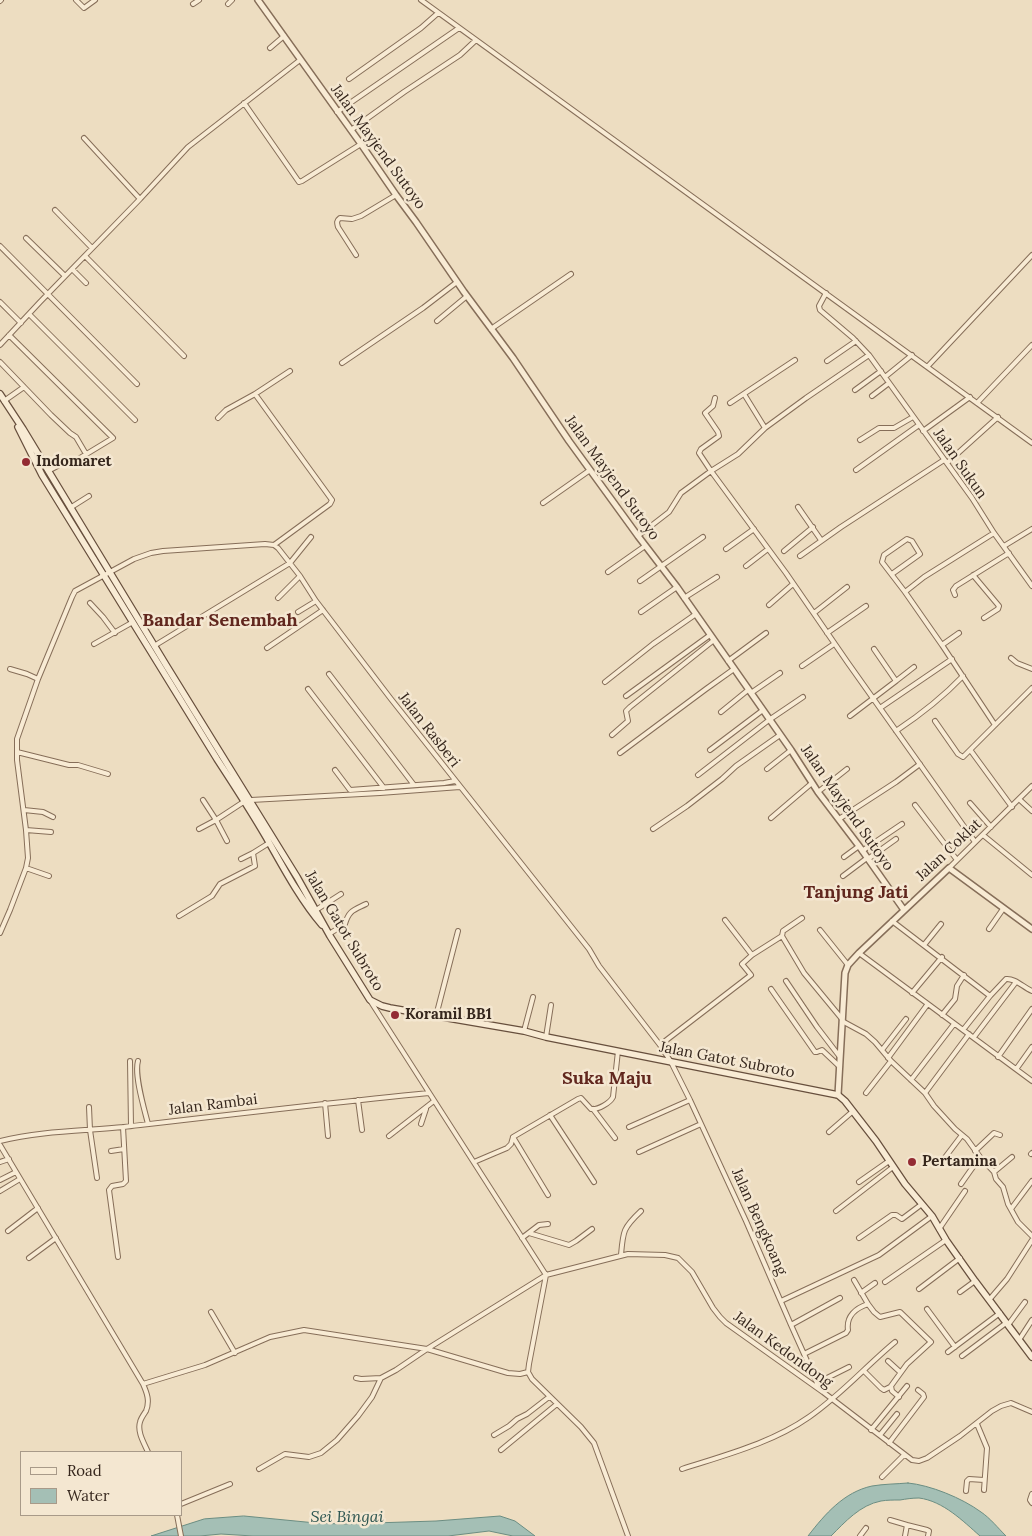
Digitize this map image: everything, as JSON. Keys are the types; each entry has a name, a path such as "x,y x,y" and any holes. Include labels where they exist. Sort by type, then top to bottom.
{"main road":[{"name":"Jalan Gatot Subroto","path":"0,394 45,473 70,508 107,575 154,646 370,1000 390,1008 524,1032 838,1095"},
{"path":"45,473 213,753 248,801 269,843 316,918 329,933"},
{"path":"838,1095 845,1101 876,1141 905,1184 932,1216 946,1240 975,1281 1032,1357"}],"street":[{"path":"76,0 84,8 95,0"},
{"path":"193,4 199,0"},
{"path":"228,4 232,0"},
{"path":"421,0 1030,441 1032,436"},
{"name":"Jalan Mayjend Sutoyo","path":"260,1 590,470 696,614 818,792 868,858 904,910"},
{"path":"349,79 421,28 438,13"},
{"path":"337,112 459,28"},
{"path":"270,48 284,36"},
{"path":"351,130 460,55 476,40"},
{"path":"0,345 188,147 300,60"},
{"path":"244,103 298,182 361,144"},
{"path":"84,138 140,199"},
{"path":"356,254 336,222 340,218 352,219 360,216 396,195"},
{"path":"55,210 92,248"},
{"path":"26,238 65,276"},
{"path":"0,246 137,384"},
{"path":"928,366 1032,255"},
{"path":"85,256 184,356"},
{"path":"72,268 86,283"},
{"path":"492,329 571,274"},
{"path":"342,363 423,308 457,282"},
{"name":"Jalan Sukun","path":"826,293 819,306 820,310 856,341 869,355 972,498 994,533 1032,586"},
{"path":"437,321 467,296"},
{"path":"0,302 21,323"},
{"path":"28,314 135,420"},
{"path":"9,335 113,438 75,461 65,462 45,473"},
{"path":"827,361 856,341"},
{"path":"978,402 1032,345"},
{"path":"638,536 669,512 681,493 738,454 765,428 869,355"},
{"path":"884,377 912,355"},
{"path":"730,403 795,360"},
{"path":"0,362 76,437 86,454"},
{"path":"218,418 226,410 255,394 290,370"},
{"path":"855,390 880,371"},
{"path":"872,396 889,383"},
{"path":"2,400 24,387"},
{"path":"0,933 26,868 28,849 17,752 19,731 38,679 75,591 134,559 151,553 265,544 274,545 330,504 332,500 255,394"},
{"path":"744,394 765,428"},
{"path":"923,430 970,397"},
{"path":"716,398 713,406 705,413 719,436 701,449 699,453 975,842"},
{"path":"860,440 880,428 894,428 913,417"},
{"path":"800,556 821,540 945,461 998,417"},
{"path":"856,470 919,425"},
{"path":"543,503 590,470"},
{"path":"70,508 89,496"},
{"path":"798,508 821,540"},
{"path":"784,551 813,527"},
{"path":"726,549 754,529"},
{"path":"1004,546 1032,529"},
{"path":"905,592 924,577 994,533"},
{"path":"154,646 290,563 311,537"},
{"path":"640,581 703,537"},
{"path":"892,574 920,554 910,539 907,539 883,557 882,562 952,659 995,725"},
{"name":"Jalan Rasberi","path":"274,545 300,576 316,601 455,781 588,949 671,1062"},
{"path":"608,572 645,546"},
{"path":"746,566 768,549"},
{"path":"955,595 954,588 1009,553"},
{"path":"974,575 999,606 998,609 984,618"},
{"path":"278,598 300,576"},
{"path":"684,598 717,577"},
{"path":"769,606 793,584"},
{"path":"641,612 676,587"},
{"path":"814,613 847,588"},
{"path":"298,612 316,601"},
{"path":"90,603 115,633"},
{"path":"828,634 866,606"},
{"path":"268,648 323,610"},
{"path":"605,682 653,644 696,614"},
{"path":"94,644 133,622"},
{"path":"728,661 766,633"},
{"path":"942,645 960,633"},
{"path":"626,696 710,635"},
{"path":"612,735 628,721 626,711 630,706 714,640"},
{"path":"802,666 834,644"},
{"path":"874,649 896,681"},
{"path":"1011,658 1017,663 1032,669"},
{"path":"880,708 952,659"},
{"path":"850,716 914,667"},
{"path":"10,669 38,679"},
{"path":"620,753 734,669"},
{"path":"721,712 749,691 780,673"},
{"path":"329,674 414,785"},
{"path":"896,732 930,706 963,676"},
{"path":"935,721 960,757 963,757 1032,688"},
{"path":"308,689 384,788"},
{"path":"698,775 769,720 803,697"},
{"path":"710,750 763,710"},
{"path":"653,829 688,806 736,766 780,735"},
{"path":"767,768 791,750"},
{"path":"971,750 1012,807"},
{"path":"17,752 70,765 78,765 108,774"},
{"path":"839,819 920,764"},
{"path":"818,792 847,769"},
{"path":"336,770 350,790 455,781"},
{"path":"771,818 812,783"},
{"path":"199,829 248,801 380,794 460,786"},
{"name":"Jalan Coklat","path":"848,965 1020,800 1032,786"},
{"path":"203,800 227,841"},
{"path":"1020,800 1032,811"},
{"path":"970,803 991,827"},
{"path":"915,806 957,860"},
{"path":"24,810 43,812 53,817"},
{"path":"844,857 902,824"},
{"path":"26,830 50,832"},
{"path":"983,835 1032,875"},
{"path":"843,876 896,839"},
{"path":"242,859 269,843"},
{"path":"180,916 212,896 220,884 255,866 253,853"},
{"path":"26,868 49,876"},
{"path":"948,868 1032,929"},
{"path":"316,910 340,894"},
{"path":"329,933 345,924 347,916 351,911 366,904"},
{"path":"989,929 1003,909"},
{"path":"660,1045 751,975 742,964 752,955 782,936 783,931 802,918"},
{"path":"725,920 752,955"},
{"path":"892,921 990,996"},
{"path":"924,945 941,924"},
{"path":"820,930 848,965 845,973 838,1095"},
{"path":"436,1016 458,931"},
{"path":"782,936 804,973 842,1020 866,1034 925,1093 934,1106 994,1172 996,1179 1003,1187 1018,1222 1032,1236"},
{"path":"859,953 927,1005 1017,1068 1032,1081"},
{"path":"912,993 942,958"},
{"path":"942,1015 955,999 957,986 964,975"},
{"path":"963,1030 1006,979 1011,979 1023,987 1032,990"},
{"path":"786,981 840,1056"},
{"path":"974,1037 1016,982"},
{"path":"771,989 814,1052 822,1050 840,1067"},
{"path":"524,1032 533,997"},
{"path":"370,1000 546,1274 528,1372 532,1379 586,1432 594,1443 628,1536"},
{"path":"546,1037 551,1005"},
{"path":"866,1094 927,1005"},
{"path":"998,1056 1032,1009"},
{"path":"882,1050 906,1019"},
{"path":"912,1080 954,1024"},
{"path":"925,1093 969,1034"},
{"path":"1017,1068 1032,1047"},
{"path":"593,1109 613,1098 618,1051"},
{"path":"130,1061 131,1126"},
{"path":"138,1061 139,1084 148,1124"},
{"name":"Jalan Bengkoang","path":"671,1062 746,1221 790,1325 823,1392"},
{"name":"Jalan Rambai","path":"0,1143 24,1135 123,1127 429,1092"},
{"path":"474,1162 508,1148 513,1137 581,1098 593,1109 615,1138"},
{"path":"358,1100 362,1130"},
{"path":"629,1128 690,1100"},
{"path":"389,1136 434,1101"},
{"path":"325,1104 328,1136"},
{"path":"89,1107 90,1130 97,1178"},
{"path":"421,1124 426,1109"},
{"path":"829,1132 852,1112"},
{"path":"550,1115 594,1182"},
{"path":"639,1152 701,1124"},
{"path":"118,1257 109,1190 112,1186 123,1184 126,1181 123,1127"},
{"path":"975,1151 994,1133 1000,1135"},
{"path":"943,1160 962,1135"},
{"path":"513,1137 548,1194"},
{"path":"0,1143 143,1384 148,1396 148,1402 140,1426 142,1438 148,1451"},
{"path":"112,1150 124,1148"},
{"path":"961,1184 980,1157"},
{"path":"994,1172 1012,1157"},
{"path":"0,1162 9,1159"},
{"path":"859,1182 889,1161"},
{"path":"836,1210 893,1167"},
{"path":"0,1180 16,1172"},
{"path":"0,1192 20,1179"},
{"path":"1011,1209 1032,1181"},
{"path":"939,1228 965,1191"},
{"path":"859,1238 892,1215 902,1219 922,1204"},
{"path":"8,1232 38,1208"},
{"path":"621,1255 623,1232 630,1221 641,1211"},
{"path":"781,1301 879,1255 932,1216"},
{"path":"522,1238 539,1225 548,1224"},
{"path":"528,1233 569,1244 576,1241 592,1228"},
{"path":"29,1258 56,1238"},
{"path":"886,1282 946,1240"},
{"path":"989,1300 1007,1279 1032,1240"},
{"name":"Jalan Kedondong","path":"381,1378 546,1274 621,1255 665,1255 678,1258 692,1272 713,1308 726,1323 823,1392 904,1455"},
{"path":"919,1289 960,1258"},
{"path":"854,1280 868,1304 880,1317 900,1312 930,1342 900,1372 890,1387 884,1390 864,1371"},
{"path":"960,1292 975,1281"},
{"path":"861,1293 875,1283"},
{"path":"790,1325 840,1298"},
{"path":"962,1356 1007,1324 1025,1302"},
{"path":"804,1354 846,1333 848,1322 855,1310 868,1304"},
{"path":"927,1309 955,1347"},
{"path":"211,1312 234,1353"},
{"path":"948,1352 1000,1313"},
{"path":"1019,1340 1032,1320"},
{"path":"143,1384 205,1365 270,1337 304,1330 426,1349 508,1373 520,1374 528,1372"},
{"path":"682,1469 759,1443 785,1432 832,1399 895,1342"},
{"path":"888,1361 900,1372"},
{"path":"818,1383 849,1367"},
{"path":"259,1469 285,1454 315,1456 326,1450 342,1435 372,1397 381,1378 356,1378"},
{"path":"871,1430 907,1386"},
{"path":"890,1387 894,1394 899,1397"},
{"path":"888,1443 924,1397 924,1394 918,1390"},
{"path":"494,1435 549,1397"},
{"path":"882,1477 904,1455 912,1460 919,1461 952,1442 992,1411 1007,1404 1012,1403 1032,1412"},
{"path":"501,1450 557,1404"},
{"path":"880,1435 897,1414"},
{"path":"976,1424 987,1448 984,1490"},
{"path":"966,1492 968,1480 984,1480"},
{"path":"182,1504 230,1484"},
{"path":"1032,1494 1030,1500 1032,1503"},
{"path":"177,1516 182,1536"},
{"path":"890,1520 928,1530 928,1536"},
{"path":"905,1536 906,1525"},
{"path":"860,1536 866,1528"}],"water":[{"path":"908,1483 936,1489 965,1502 984,1514 1006,1536 980,1536 944,1507 928,1500 911,1498 873,1503 853,1515 831,1536 808,1536 828,1512 853,1493 872,1486"},
{"name":"Sei Bingai","path":"244,1516 342,1524 436,1521 500,1516 515,1521 535,1536 513,1536 489,1531 448,1536 253,1536 221,1534 151,1536 204,1519"}],"place":[{"name":"Indomaret","path":"26,462"},
{"name":"Koramil BB1","path":"395,1015"},
{"name":"Pertamina","path":"912,1162"}],"district":[{"name":"Bandar Senembah","path":"220,621"},
{"name":"Tanjung Jati","path":"856,893"},
{"name":"Suka Maju","path":"607,1079"}]}
